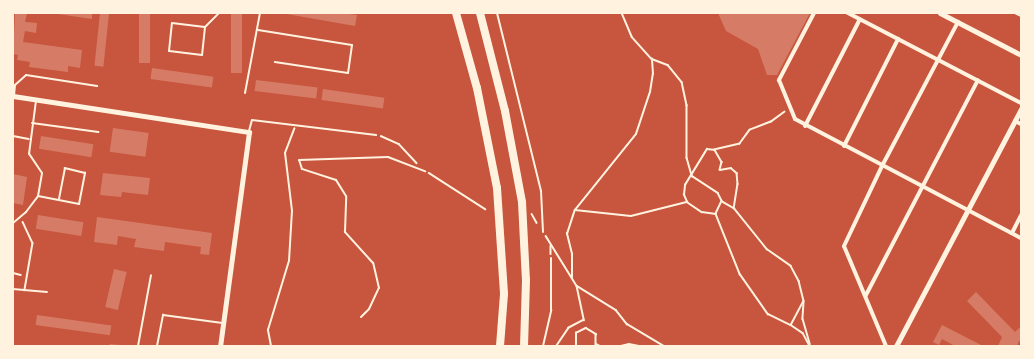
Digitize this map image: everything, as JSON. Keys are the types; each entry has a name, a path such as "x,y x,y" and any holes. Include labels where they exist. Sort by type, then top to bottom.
{"highway":[{"path":"456,13 477,88 497,188 504,294 500,346"},
{"path":"480,13 505,111 522,202 526,280 524,346"}],"street":[{"path":"814,13 779,80 789,108 795,119 805,126 1021,238"},
{"path":"848,13 1021,103"},
{"path":"940,13 1021,55"},
{"path":"805,126 860,19"},
{"path":"886,346 866,295 844,246 882,166 937,59 958,22"},
{"path":"844,146 898,39"},
{"path":"866,295 978,80"},
{"path":"13,96 249,132 220,346"},
{"path":"896,346 1021,109"},
{"path":"1015,121 1021,124"},
{"path":"1012,234 1021,215"}],"lane":[{"path":"205,27 172,23 169,51 202,55 205,27 219,13"},
{"path":"244,93 258,30 260,13"},
{"path":"497,13 541,191 543,232"},
{"path":"1015,13 1021,16"},
{"path":"258,30 352,45 348,73 275,62"},
{"path":"13,96 15,85 26,75 97,86"},
{"path":"13,223 26,212 38,196 42,173 29,154 29,139 36,100"},
{"path":"249,132 252,120 376,135"},
{"path":"32,123 98,132"},
{"path":"13,136 29,139"},
{"path":"361,317 369,309 379,288 373,263 345,232 346,196 336,180 302,169 299,160 388,157 425,170"},
{"path":"38,196 79,204 85,173 65,168 59,199"},
{"path":"543,346 551,310 551,258"},
{"path":"13,274 21,275"},
{"path":"138,346 151,275"},
{"path":"157,346 163,315 224,323"}],"path":[{"path":"622,13 632,37 652,59 668,65 682,82 687,105 686,152 692,176 718,193 722,201 734,208 767,249 791,266 799,281 804,301 803,318 810,346"},
{"path":"572,278 572,254 566,234 575,210 636,134 650,92 653,74 652,59"},
{"path":"716,214 702,212 687,202 684,195 685,185 692,176 707,149 715,150 740,144 750,130 771,122 789,108"},
{"path":"271,346 268,330 289,261 292,211 285,153 296,125"},
{"path":"376,135 399,144 425,170 485,209"},
{"path":"715,150 722,162 720,170 732,168 737,173 738,184 734,208"},
{"path":"722,201 716,214 740,274 768,314 791,325 803,333 810,346"},
{"path":"575,210 631,216 687,202"},
{"path":"528,209 577,286 584,320 569,328 558,346"},
{"path":"23,222 33,243 25,290"},
{"path":"550,244 551,258"},
{"path":"577,286 616,310 627,324 664,346"},
{"path":"13,289 47,292"},
{"path":"791,325 804,301"},
{"path":"576,346 576,333 586,328 596,334 596,345 600,346"},
{"path":"622,346 629,344 639,346"}],"building":[{"path":"15,13 27,13 25,22 37,23 36,33 25,31 23,42 82,50 80,68 68,66 68,72 29,67 30,62 17,60 18,55 13,54"},
{"path":"51,13 92,13 92,19"},
{"path":"100,13 109,14 103,67 94,66"},
{"path":"139,13 150,13 150,63 139,63"},
{"path":"231,13 242,13 242,73 231,73"},
{"path":"281,13 342,13 357,15 355,26"},
{"path":"718,13 810,13 777,75 767,75 758,49 726,31"},
{"path":"152,68 213,77 212,88 150,79"},
{"path":"256,80 318,88 316,98 255,91"},
{"path":"323,89 384,98 383,109 321,100"},
{"path":"113,128 149,133 145,157 110,152"},
{"path":"41,136 93,144 91,157 39,149"},
{"path":"103,173 150,178 148,195 122,192 121,197 100,195"},
{"path":"13,174 27,177 23,205 13,203"},
{"path":"38,215 83,222 81,236 36,229"},
{"path":"97,217 212,233 209,255 200,254 201,247 165,242 164,251 134,247 136,239 118,236 117,245 94,242"},
{"path":"114,269 127,272 118,310 105,307"},
{"path":"976,292 1015,332 1019,328 1021,329 1021,342 1019,341 1017,346 998,346 1002,337 967,301"},
{"path":"37,315 111,325 110,335 36,325"},
{"path":"942,325 983,346 955,346 942,339 939,345 933,342"},
{"path":"110,344 120,345 120,346 109,346"}]}
